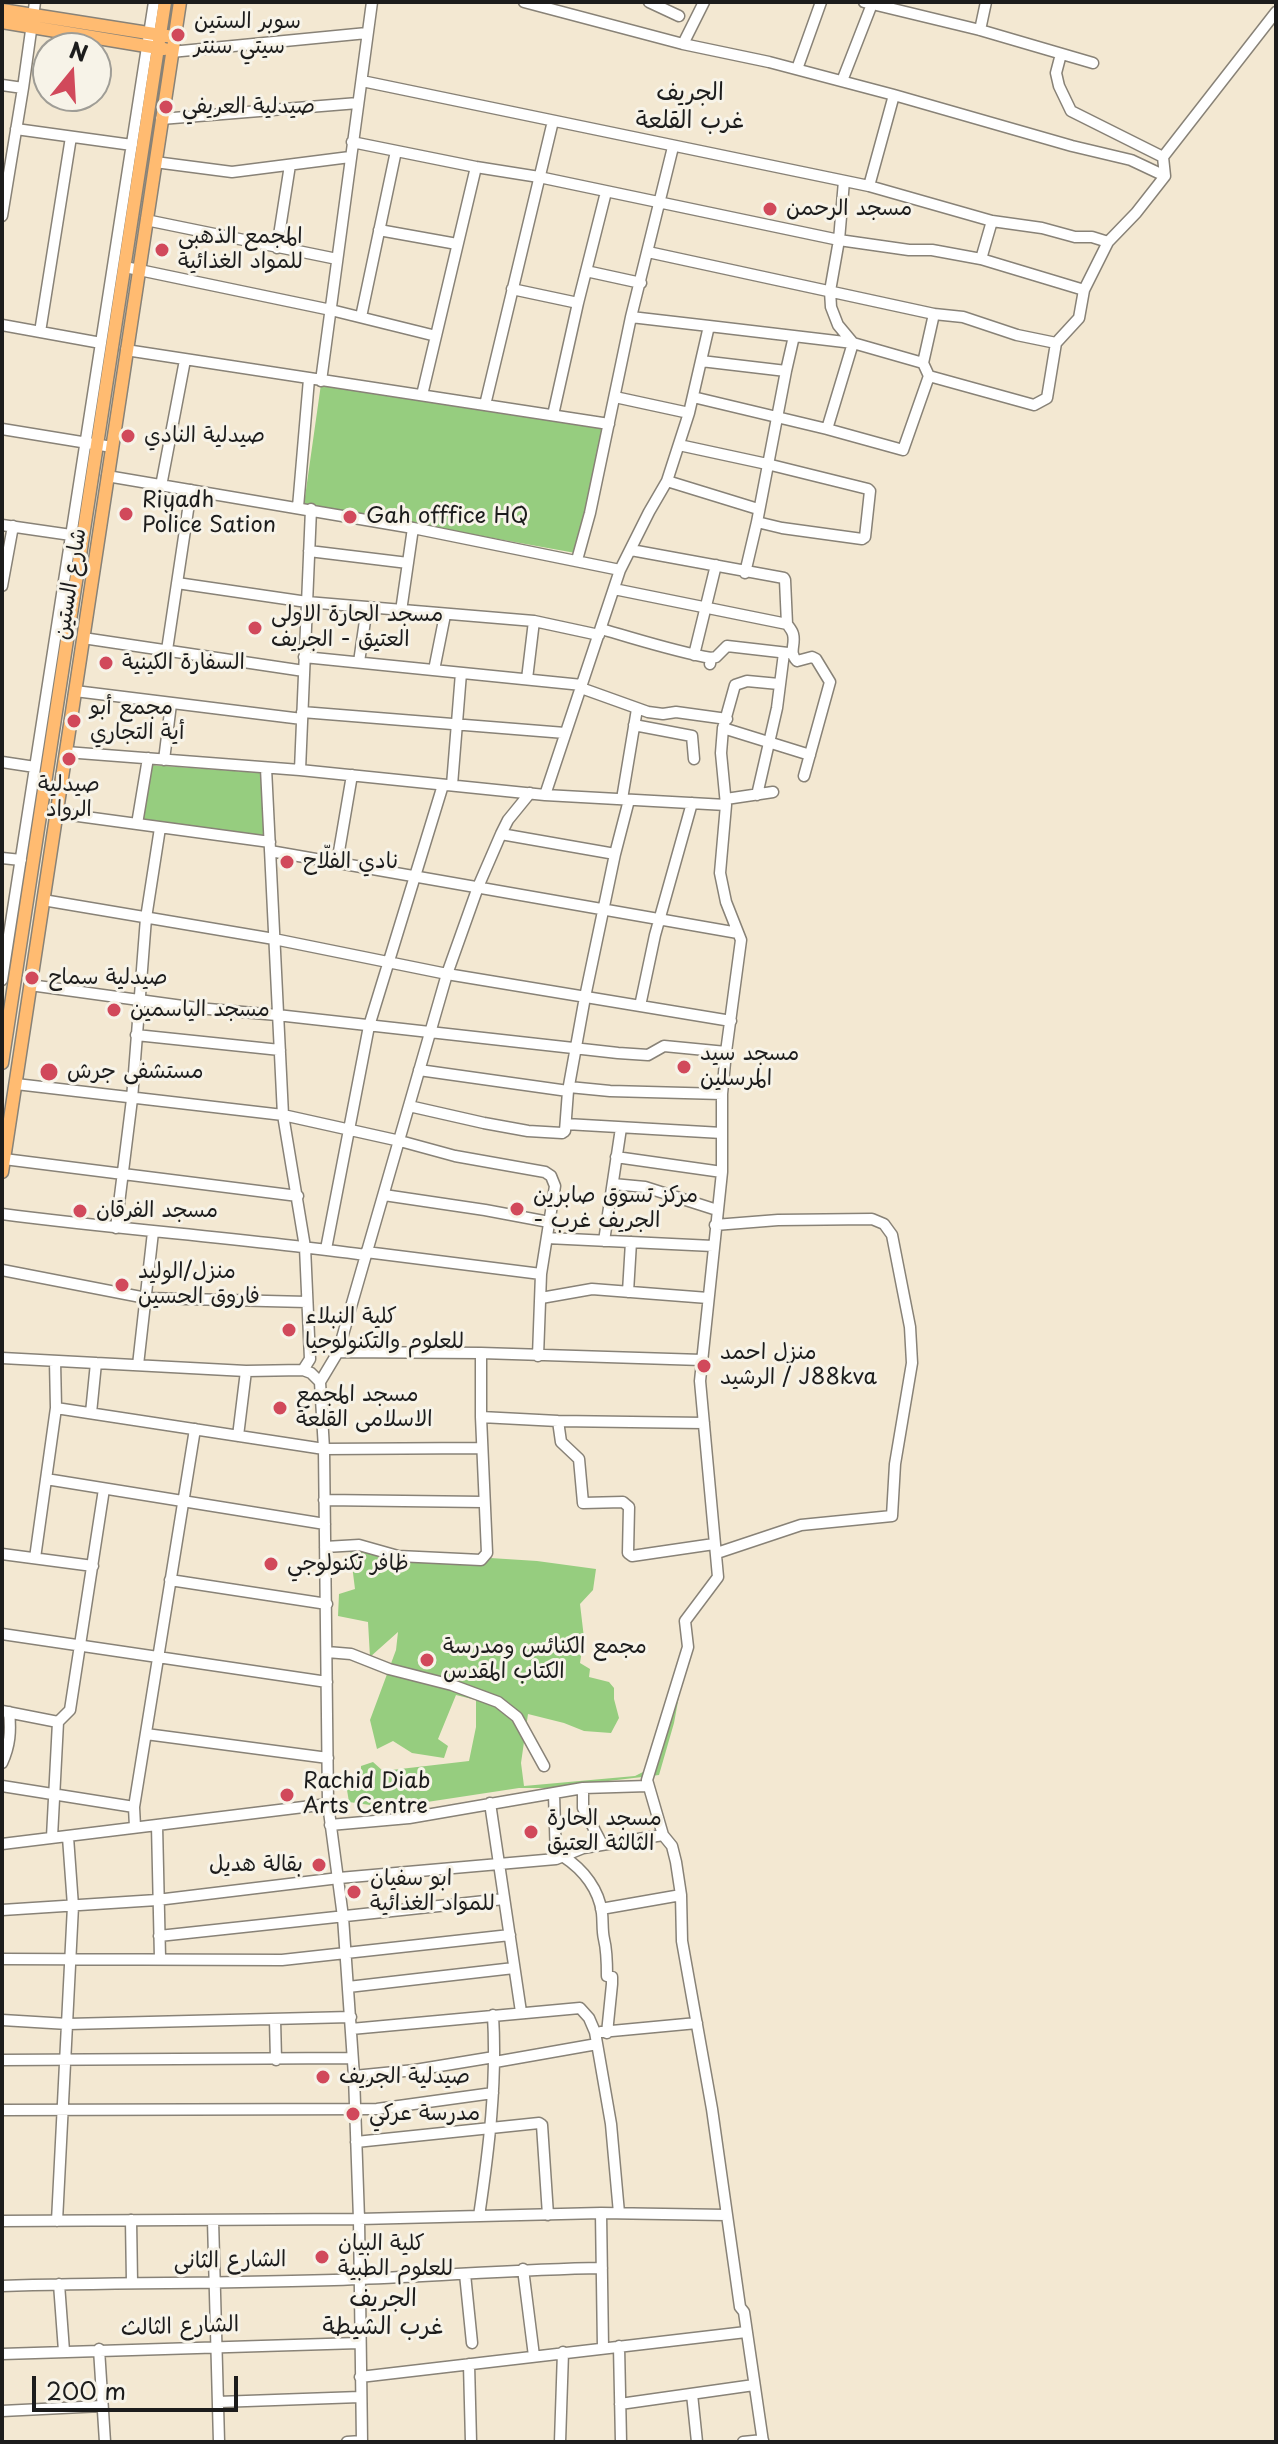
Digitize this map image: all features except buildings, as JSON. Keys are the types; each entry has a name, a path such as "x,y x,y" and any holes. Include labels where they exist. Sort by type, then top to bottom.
{"main road":[{"name":"شارع الستين","path":"2,1063 16,932 63,626 91,444 125,267 154,40 165,2"},
{"name":"شارع الستين","path":"3,1166 11,1081 30,985 180,2"},
{"path":"2,10 154,40 174,37"},
{"path":"2,22 33,15"},
{"path":"154,40 171,52"},
{"path":"128,244 142,246"},
{"path":"41,770 62,774"},
{"path":"2,1073 11,1081"}],"street":[{"path":"63,626 71,535 91,444 101,343 132,145 154,40 154,2"},
{"path":"321,381 372,2"},
{"path":"524,2 894,95 1131,160 1165,176"},
{"path":"649,2 679,16"},
{"path":"683,44 704,2"},
{"path":"797,69 821,2"},
{"path":"980,30 986,2"},
{"path":"842,81 868,3 980,30 1093,63"},
{"path":"929,376 1034,405 1047,398 1056,343 1079,318 1084,290 1108,242 1165,176 1163,157 1276,12"},
{"path":"2,216 33,15"},
{"path":"171,52 367,33"},
{"path":"1061,54 1056,73 1071,111 1163,157"},
{"path":"362,81 869,186 992,221 1108,242"},
{"path":"2,85 23,88"},
{"path":"869,186 894,95"},
{"path":"161,119 358,103"},
{"path":"485,405 553,121"},
{"path":"16,129 132,145"},
{"path":"40,332 71,137"},
{"path":"352,142 539,177 839,240 909,250 932,250 981,259 1084,290"},
{"path":"577,560 631,317 673,147"},
{"path":"361,317 396,151"},
{"path":"155,162 232,172 350,157"},
{"path":"277,248 290,165"},
{"path":"422,395 476,167"},
{"path":"844,181 839,240 830,291 831,307 838,325 853,343"},
{"path":"553,415 606,192"},
{"path":"146,220 337,259"},
{"path":"981,259 992,221"},
{"path":"379,230 457,244"},
{"path":"648,252 934,314 963,317 1017,335 1056,343"},
{"path":"125,267 331,310 436,336"},
{"path":"586,271 641,283"},
{"path":"512,289 578,303"},
{"path":"693,397 903,450 929,376 923,363 934,314"},
{"path":"631,317 853,343 923,363"},
{"path":"2,325 101,343"},
{"path":"545,795 620,570 667,481 689,413 709,326"},
{"path":"745,573 794,336"},
{"path":"827,429 853,343"},
{"path":"126,350 609,424"},
{"path":"161,486 185,360"},
{"path":"701,361 786,371"},
{"path":"298,507 309,379"},
{"path":"615,397 689,413"},
{"path":"2,429 112,447"},
{"path":"679,445 870,491 865,537 858,540 757,522"},
{"path":"107,476 311,509 620,570"},
{"path":"667,481 758,509"},
{"path":"167,650 191,490"},
{"path":"300,770 311,509"},
{"path":"2,586 7,526 71,535"},
{"path":"401,611 413,528"},
{"path":"631,550 785,580 787,624 793,635 779,684 777,708 757,795"},
{"path":"309,551 408,563"},
{"path":"694,655 716,565"},
{"path":"177,583 307,602 534,621 637,638 711,661 727,646 788,653 797,661 812,657 830,682 804,776"},
{"path":"614,589 787,624"},
{"path":"359,662 367,607"},
{"path":"434,670 445,615"},
{"path":"527,679 534,621"},
{"path":"83,638 304,671"},
{"path":"304,657 581,687 637,709 657,714 676,712 725,723 810,755"},
{"path":"326,1249 369,1026 448,785 461,673"},
{"path":"743,2442 763,2441 682,1941 681,1895 672,1846 663,1835 648,1786 648,1776 688,1647 685,1621 718,1577 700,1404 722,1172 722,1094 741,940 726,902 720,873 726,802 721,753 735,685 747,681 779,684"},
{"path":"75,691 171,704 565,733"},
{"path":"164,760 171,704"},
{"path":"409,1106 528,1131 565,1131 568,1089 626,800 637,709"},
{"path":"634,725 692,736 694,759"},
{"path":"66,752 626,800 726,802 773,792"},
{"path":"137,824 148,758"},
{"path":"2,762 41,770 21,860 16,932 2,980"},
{"path":"266,768 283,1115 305,1247 310,1359 303,1370"},
{"path":"337,863 352,775"},
{"path":"347,2442 362,2442 359,2219 351,2023 339,1878 328,1804 327,1604 320,1382 338,1352 429,1032 478,887 508,820 530,793"},
{"path":"640,1006 692,803"},
{"path":"56,813 270,846 337,863 738,933"},
{"path":"116,1228 132,1099 146,918 160,828"},
{"path":"501,834 615,854"},
{"path":"2,858 21,860"},
{"path":"43,900 274,939 447,974 731,1021"},
{"path":"30,985 197,1008 636,1055 648,1055 664,1046 726,1052"},
{"path":"136,1035 280,1050"},
{"path":"419,1070 568,1089 722,1094"},
{"path":"11,1081 132,1099 283,1115 455,1156 545,1172 551,1176 555,1186 541,1274 538,1356"},
{"path":"566,1124 722,1133"},
{"path":"604,1241 621,1128"},
{"path":"616,1157 722,1172"},
{"path":"3,1166 123,1175 298,1196"},
{"path":"613,1184 645,1187 717,1210"},
{"path":"384,1195 549,1222"},
{"path":"2,1214 541,1274"},
{"path":"558,1421 561,1442 579,1459 583,1503 623,1502 629,1507 628,1553 632,1556 716,1548 801,1525 892,1516 895,1464 912,1363 910,1327 892,1235 884,1224 872,1219 778,1220 715,1225"},
{"path":"138,1365 153,1232"},
{"path":"547,1238 713,1246"},
{"path":"628,1292 631,1242"},
{"path":"2,1270 146,1298 307,1302"},
{"path":"541,1298 592,1289 708,1298"},
{"path":"338,1352 702,1360"},
{"path":"325,1547 359,1545 398,1556 481,1560 487,1553 483,1502 481,1353"},
{"path":"2,1358 246,1371 303,1370 320,1382"},
{"path":"35,1558 56,1408 55,1361"},
{"path":"91,1413 96,1363"},
{"path":"238,1436 246,1371"},
{"path":"56,1408 324,1449 482,1448"},
{"path":"481,1417 704,1423"},
{"path":"135,1827 134,1807 195,1429"},
{"path":"46,1479 325,1524"},
{"path":"52,1837 58,1722 70,1710 104,1489"},
{"path":"324,1500 483,1502"},
{"path":"2,1554 93,1566"},
{"path":"170,1580 327,1604"},
{"path":"2,1634 327,1682"},
{"path":"327,1652 351,1654 389,1669 452,1685 498,1702 517,1717 544,1766"},
{"path":"2,1763 8,1750 11,1728 6,1712 58,1722"},
{"path":"146,1734 328,1758"},
{"path":"2,1786 134,1807"},
{"path":"330,1825 409,1818 583,1788 648,1786"},
{"path":"583,1788 583,1808 602,1844"},
{"path":"554,1794 560,1858"},
{"path":"490,1803 521,2012"},
{"path":"2,1844 328,1804"},
{"path":"157,1825 160,1958"},
{"path":"2,1910 157,1900 339,1878 560,1858 583,1848 663,1835"},
{"path":"57,2221 73,1906 68,1837"},
{"path":"560,1858 576,1865 590,1881 601,1909 607,1945 607,1976 612,1977 607,2033"},
{"path":"601,1909 681,1895"},
{"path":"159,1936 504,1899"},
{"path":"2,1959 282,1960 510,1935"},
{"path":"348,1987 514,1968"},
{"path":"2,2020 68,2024 275,2019 351,2023 580,2008 589,2018 596,2038 611,2124 619,2213"},
{"path":"479,2216 491,2127 495,2060 493,2015"},
{"path":"275,2019 276,2060"},
{"path":"354,2076 495,2060 607,2033 697,2023"},
{"path":"2,2060 352,2058"},
{"path":"2,2110 377,2109 493,2093"},
{"path":"356,2142 541,2124 548,2215"},
{"path":"2,2221 359,2219 601,2213 726,2215"},
{"path":"601,2213 603,2348"},
{"path":"131,2220 132,2282"},
{"path":"213,2220 219,2442"},
{"name":"الشارع الثانى","path":"2,2286 359,2280 523,2269 602,2268"},
{"path":"523,2269 534,2356"},
{"path":"465,2274 472,2343"},
{"path":"59,2284 64,2351"},
{"path":"360,2377 746,2332"},
{"name":"الشارع الثالث","path":"2,2354 359,2343"},
{"path":"619,2346 621,2442"},
{"path":"99,2349 105,2442"},
{"path":"560,2442 563,2352"},
{"path":"469,2364 471,2442"},
{"path":"620,2404 754,2385"},
{"path":"692,2394 697,2442"},
{"path":"218,2402 360,2397"},
{"path":"2,2411 102,2406"}],"green space":[{"path":"321,384 609,429 581,554 304,504"},
{"path":"151,765 262,773 265,840 142,820"},
{"path":"350,1549 537,1561 596,1569 593,1590 580,1604 584,1638 580,1663 590,1669 589,1677 609,1682 614,1688 619,1718 611,1733 584,1731 528,1714 521,1763 524,1786 635,1776 645,1771 681,1685 659,1775 549,1788 519,1788 427,1802 370,1805 349,1802 347,1790 361,1783 361,1766 373,1762 383,1771 469,1761 476,1727 476,1700 456,1695 438,1739 448,1746 444,1758 412,1753 393,1741 377,1749 370,1720 396,1650 398,1632 370,1657 368,1622 338,1616 339,1594 355,1589"}],"place":[{"name":"سوبر الستين سيتي سنتر","path":"178,35"},
{"name":"صيدلية العريفي","path":"166,107"},
{"name":"مسجد الرحمن","path":"770,209"},
{"name":"المجمع الذهبي للمواد الغذائية","path":"162,250"},
{"name":"صيدلية النادي","path":"128,436"},
{"name":"Riyadh Police Sation","path":"126,514"},
{"name":"Gah offfice HQ","path":"350,517"},
{"name":"مسجد الحارة الاولى العتيق - الجريف","path":"255,628"},
{"name":"السفارة الكينية","path":"106,663"},
{"name":"مجمع أبو أية التجاري","path":"74,721"},
{"name":"صيدلية الرواد","path":"69,759"},
{"name":"نادي الفلّاح","path":"287,862"},
{"name":"صيدلية سماح","path":"32,978"},
{"name":"مسجد الياسمين","path":"114,1010"},
{"name":"مسجد سيد المرسلين","path":"684,1067"},
{"name":"مستشفى جرش","path":"49,1072"},
{"name":"مركز تسوق صابرين - الجريف غرب","path":"517,1209"},
{"name":"مسجد الفرقان","path":"80,1211"},
{"name":"منزل/الوليد فاروق الحسين","path":"122,1285"},
{"name":"كلية النبلاء للعلوم والتكنولوجيا","path":"289,1330"},
{"name":"منزل احمد الرشيد / J88kva","path":"704,1366"},
{"name":"مسجد المجمع الاسلامى القلعة","path":"280,1408"},
{"name":"ظافر تكنولوجي","path":"271,1564"},
{"name":"مجمع الكنائس ومدرسة الكتاب المقدس","path":"427,1660"},
{"name":"Rachid Diab Arts Centre","path":"287,1795"},
{"name":"مسجد الحارة الثالثة العتيق","path":"531,1832"},
{"name":"بقالة هديل","path":"319,1865"},
{"name":"ابو سفيان للمواد الغذائية","path":"354,1892"},
{"name":"صيدلية الجريف","path":"323,2077"},
{"name":"مدرسة عركي","path":"353,2114"},
{"name":"كلية البيان للعلوم الطبية","path":"322,2257"}],"district":[{"name":"الجريف غرب القلعة","path":"690,107"},
{"name":"الجريف غرب الشيطة","path":"383,2313"}]}
